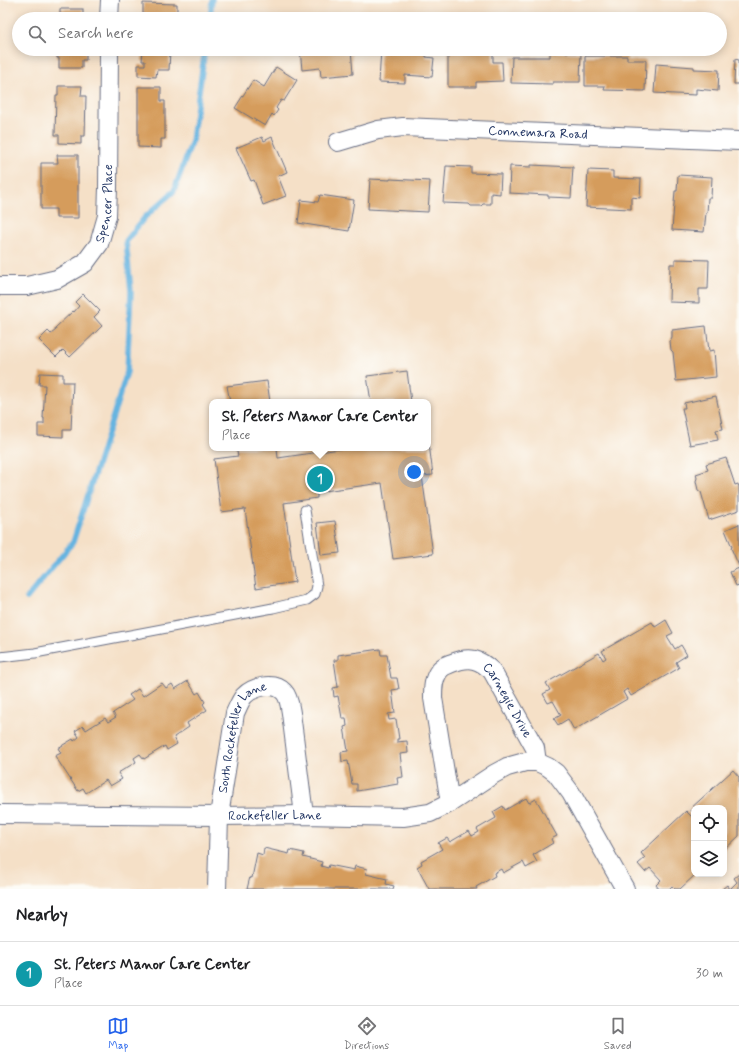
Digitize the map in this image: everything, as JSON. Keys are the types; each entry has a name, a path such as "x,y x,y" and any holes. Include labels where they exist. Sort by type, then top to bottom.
{"street":[{"path":"110,0 110,12"},
{"name":"Spencer Place","path":"0,286 27,286 57,279 85,263 99,244 106,216 108,188 109,56"},
{"name":"Connemara Road","path":"338,142 378,130 402,127 739,142"},
{"name":"Carnegie Drive","path":"450,802 433,698 433,685 438,672 442,667 460,660 468,659 477,660 485,664 492,672 535,748 537,762"},
{"name":"South Rockefeller Lane","path":"218,889 219,816 235,713 238,705 250,691 261,687 278,687 285,693 289,702 304,815"},
{"name":"Rockefeller Lane","path":"0,814 219,816 304,815 403,817 430,813 507,767 525,762 537,762"},
{"path":"537,762 556,773 570,793 625,889"}],"lane":[{"path":"0,657 57,649 266,610 307,600 315,594 317,586 305,510"}],"building":[{"path":"143,3 177,4 177,12 143,12"},
{"path":"60,9 83,9 83,12 60,12"},
{"path":"57,56 86,56 86,60 82,60 82,68 59,68 59,58 57,58"},
{"path":"142,56 170,56 169,70 157,70 156,77 138,76 138,65 145,65 145,61 142,61"},
{"path":"301,56 352,56 353,74 321,77 320,68 302,70"},
{"path":"381,56 426,56 434,58 432,77 405,75 405,83 379,82"},
{"path":"448,56 493,56 493,62 502,62 503,81 476,82 476,87 448,87"},
{"path":"581,56 580,82 553,82 553,84 511,83 512,57"},
{"path":"585,56 627,56 627,60 646,60 645,91 604,90 605,86 585,86"},
{"path":"735,59 739,60 739,84 734,84"},
{"path":"656,64 694,67 694,69 719,70 718,91 696,89 696,95 654,93"},
{"path":"276,67 297,80 284,101 281,100 276,108 278,110 274,116 272,114 265,126 235,108 253,80 264,87"},
{"path":"58,86 82,86 81,96 86,96 85,136 81,136 81,144 59,143 59,135 55,135 56,95 58,95"},
{"path":"138,87 161,87 161,101 165,101 165,139 161,139 161,148 138,147"},
{"path":"262,137 264,141 272,137 287,172 278,176 286,196 263,205 254,180 251,181 236,148"},
{"path":"57,155 78,155 78,218 56,218 56,209 41,209 41,163 58,163"},
{"path":"531,165 573,167 571,198 509,193 510,166 531,167"},
{"path":"446,166 471,167 471,173 501,174 500,194 491,193 491,204 483,204 481,206 443,203"},
{"path":"588,170 613,171 613,178 641,179 640,198 631,197 631,209 586,207"},
{"path":"678,175 712,177 711,198 708,198 704,232 672,230 675,191 677,191"},
{"path":"370,179 430,181 428,212 368,209"},
{"path":"320,195 354,200 349,231 298,223 301,200 318,202"},
{"path":"675,259 709,260 708,289 699,289 699,303 669,302 670,264 675,264"},
{"path":"83,294 100,311 94,317 102,326 70,357 63,350 56,357 39,340 48,331 51,334 56,330 55,328 73,311 74,312 79,306 75,302"},
{"path":"706,326 709,351 714,350 716,377 676,381 673,352 671,350 670,341 672,337 672,330"},
{"path":"407,371 411,399 371,399 367,376"},
{"path":"40,373 63,374 63,382 73,382 71,430 63,430 63,437 38,436 38,424 44,424 45,385 39,385"},
{"path":"267,381 270,399 229,399 227,386"},
{"path":"716,396 723,429 716,430 718,440 690,445 682,408 685,408 684,403"},
{"path":"237,451 277,451 278,458 326,451 430,451 433,475 422,476 433,554 393,559 382,483 317,492 317,498 284,503 295,582 256,588 245,509 221,512 214,459 238,456"},
{"path":"726,458 735,485 738,484 739,487 739,510 709,520 701,492 698,490 696,474 708,470 706,464"},
{"path":"335,521 340,553 321,555 317,523"},
{"path":"739,524 739,566 725,530"},
{"path":"739,568 739,585 736,586 730,572"},
{"path":"666,620 673,633 667,636 675,649 681,645 687,655 676,662 679,668 631,696 627,689 623,692 627,699 574,730 568,719 558,725 554,719 561,715 553,701 548,703 543,694 550,690 546,683 599,653 603,660 606,658 602,651 652,622 655,627"},
{"path":"380,649 381,655 387,655 391,678 397,678 399,689 392,690 395,713 388,714 389,720 396,719 399,739 397,739 397,742 407,741 408,753 400,754 403,777 397,778 398,784 357,791 357,784 352,784 348,761 342,762 341,752 348,751 344,727 347,726 346,718 342,718 338,696 334,697 333,688 338,687 334,660 338,660 338,655"},
{"path":"188,681 196,694 199,692 205,702 203,704 207,710 187,723 189,727 174,737 177,744 167,750 165,746 144,759 140,754 134,758 136,762 118,773 122,779 110,786 106,780 86,793 83,788 78,791 55,756 61,753 58,748 73,739 74,741 79,737 75,731 83,726 86,730 105,718 108,722 116,717 113,713 133,700 129,695 138,689 143,696 162,683 166,688 172,684 175,689"},
{"path":"733,770 739,777 739,836 727,847 727,805 694,805"},
{"path":"526,798 529,803 536,799 557,836 551,839 553,843 533,855 537,862 526,868 523,862 503,873 501,869 494,873 495,876 476,887 477,889 429,889 417,867 422,864 421,861 442,849 438,843 447,838 450,842 469,831 472,836 479,832 477,829 496,818 493,812 503,806 505,810"},
{"path":"686,811 691,816 691,877 693,877 680,889 675,889 672,886 669,889 659,889 656,885 661,880 650,868 645,872 638,864 645,858 641,853"},
{"path":"264,848 289,854 290,850 304,853 303,857 322,862 321,866 328,868 329,865 354,870 355,866 367,869 366,874 387,879 386,884 394,886 393,889 247,889 250,877 252,878 257,853 263,855"},
{"path":"739,874 739,889 730,889 737,882 734,878"},
{"path":"727,885 730,889 722,889"}],"waterway":[{"path":"211,12 212,0"},
{"path":"27,598 73,542 127,372 131,291 126,241 145,217 174,191 192,141 204,56"}],"place":[{"name":"St. Peters Manor Care Center","path":"320,479"}]}
